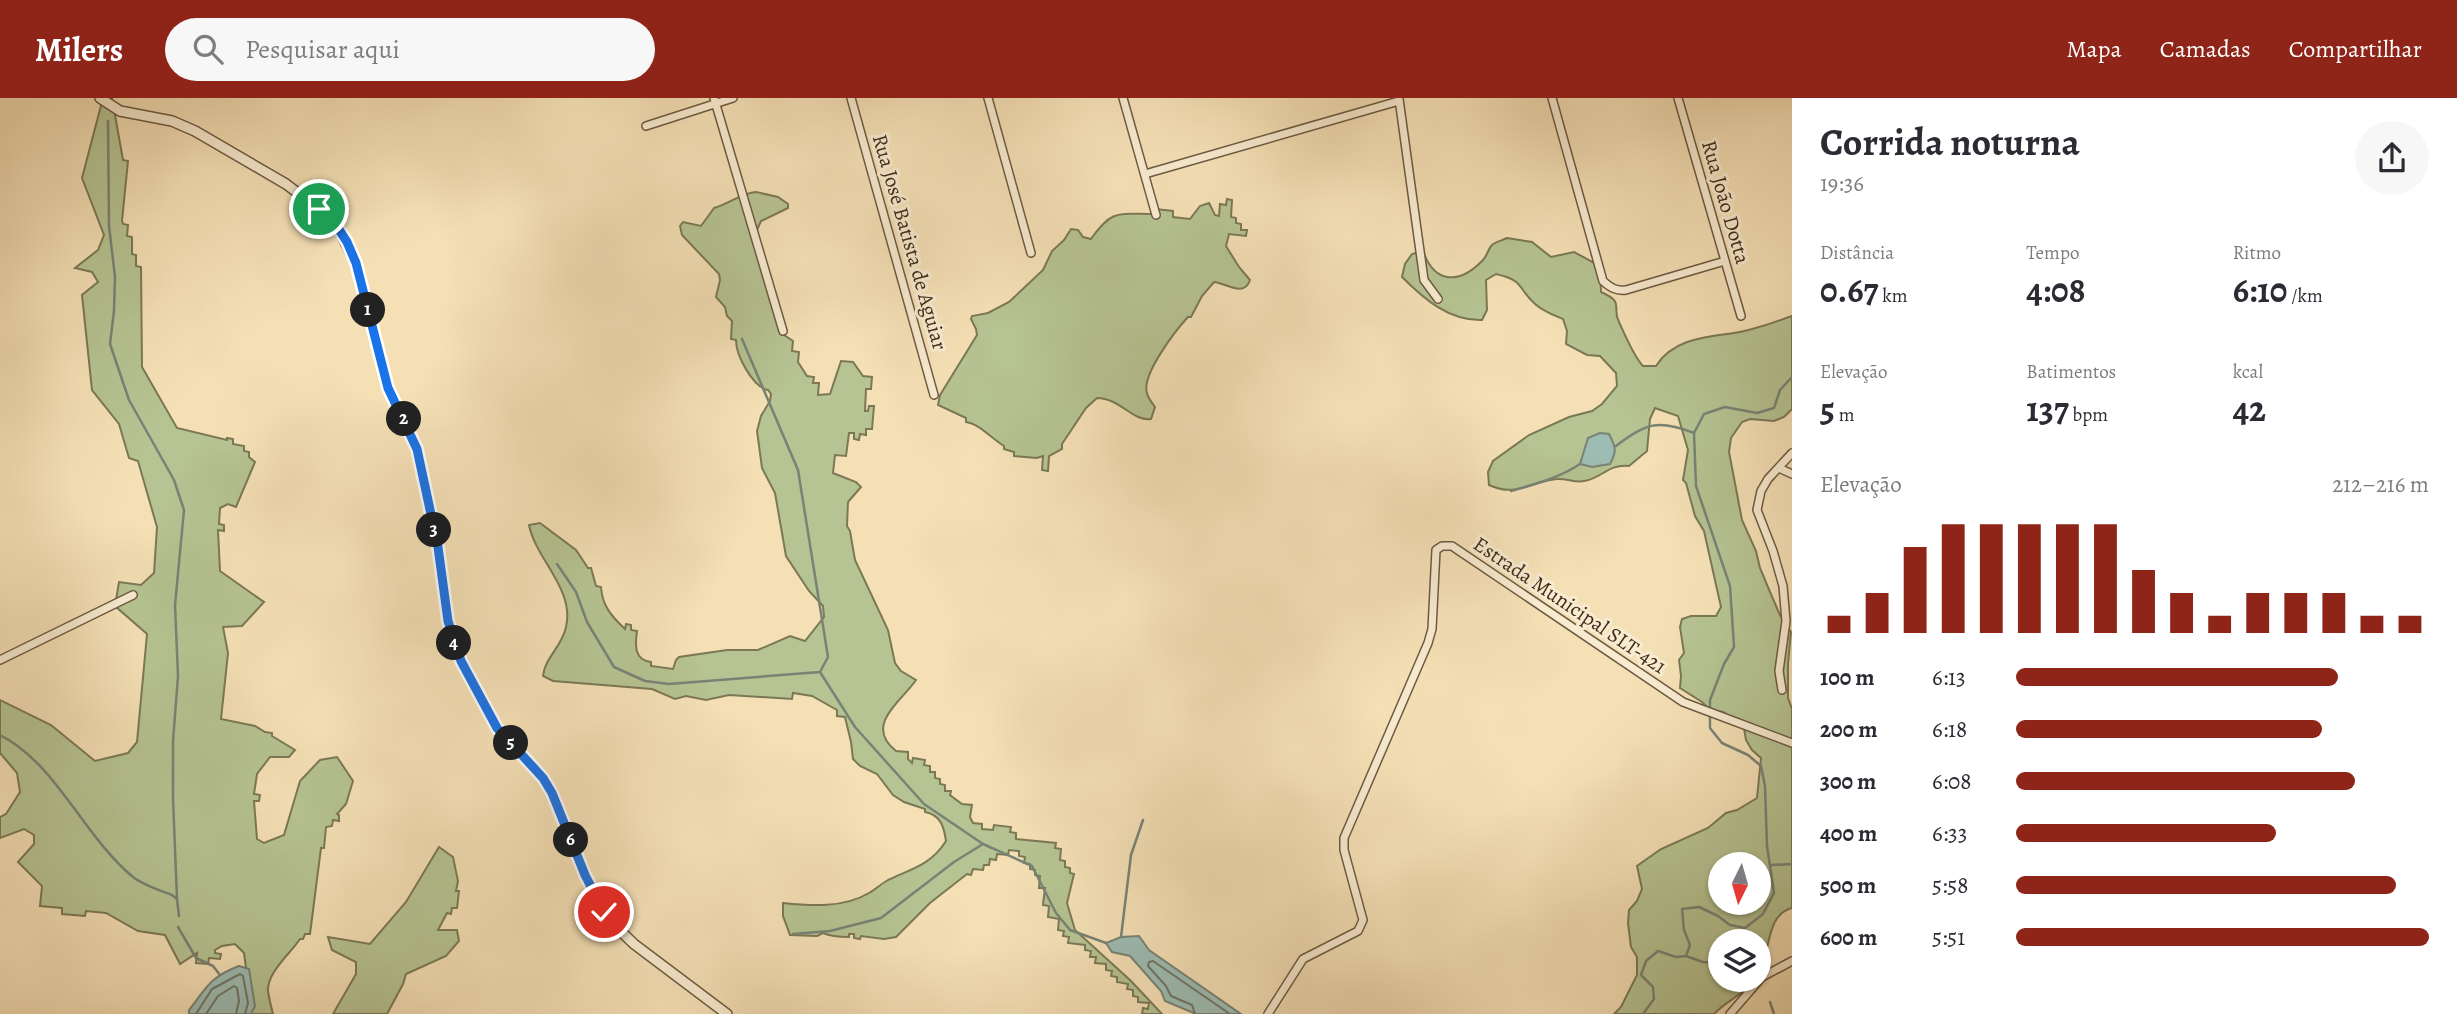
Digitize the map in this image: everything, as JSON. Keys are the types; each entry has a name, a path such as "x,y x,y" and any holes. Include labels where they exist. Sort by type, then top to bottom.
{"street":[{"path":"100,98 120,111 172,121 195,131 286,184 319,209 338,228 356,263 388,388 417,449 438,547 448,621 461,661 497,728 543,778 552,793 585,875 609,920 634,944 727,1014"},
{"path":"646,126 715,100 733,98"},
{"name":"Rua José Batista de Aguiar","path":"851,98 934,395"},
{"path":"988,98 1031,253"},
{"path":"1123,98 1156,215"},
{"path":"1552,98 1603,281 1609,287 1617,291 1626,290 1725,261"},
{"name":"Rua João Dotta","path":"1678,98 1741,316"},
{"path":"715,100 783,331"},
{"path":"1145,174 1399,100 1424,280 1438,299"},
{"path":"1782,690 1780,658 1789,622 1779,568 1757,510 1761,491 1792,453"},
{"path":"1779,468 1792,474"},
{"name":"Estrada Municipal SLT-421","path":"1268,1014 1303,959 1358,931 1361,926 1363,920 1344,850 1344,838 1428,643 1432,629 1436,550 1442,546 1452,546 1683,702 1792,743"},
{"path":"0,660 133,595"},
{"path":"1730,1014 1762,977 1792,961"}],"green space":[{"path":"103,98 112,98 123,160 128,161 122,221 128,225 127,236 132,237 132,254 136,255 136,266 141,267 142,367 177,428 227,440 233,439 233,444 244,446 244,451 249,452 249,457 255,462 236,507 228,504 220,508 219,524 224,525 224,531 218,530 220,571 264,602 242,626 223,627 228,653 221,719 255,726 272,733 272,736 295,750 289,757 270,757 257,774 254,794 260,795 259,801 254,801 257,839 264,843 284,835 300,781 320,760 337,757 353,781 346,804 337,814 339,821 333,820 332,826 326,827 310,934 305,934 303,939 300,939 271,977 268,991 273,1014 243,1014 248,983 244,953 235,944 215,950 215,953 221,954 220,959 209,958 208,964 196,963 197,953 180,964 165,935 138,931 106,913 86,911 85,916 62,914 62,908 40,906 42,886 18,862 34,844 34,835 24,829 0,838 0,817 6,814 20,792 17,773 0,753 0,700 51,725 95,761 128,753 137,742 147,634 115,606 119,582 141,585 154,573 157,527 138,461 129,458 119,424 92,390 82,295 98,282 92,272 75,268 98,250 104,235 82,178"},
{"path":"756,192 778,197 788,204 788,208 761,221 756,232 781,333 793,341 792,351 799,352 798,362 807,376 814,377 813,383 819,383 818,395 830,394 841,361 853,362 863,376 872,377 871,389 866,389 865,411 868,411 869,406 874,406 872,429 866,429 866,435 860,434 859,440 854,439 854,433 849,433 846,456 835,455 833,473 856,482 861,487 848,502 847,526 855,560 888,630 895,663 901,671 916,680 888,714 883,732 887,741 896,751 908,752 908,759 912,763 913,758 925,760 924,765 930,766 930,772 935,772 935,778 945,785 945,791 951,791 950,795 962,804 972,805 970,817 973,823 982,824 982,829 993,830 994,825 1011,827 1010,832 1016,833 1016,839 1056,843 1055,848 1061,849 1060,860 1065,861 1065,867 1070,868 1070,873 1074,874 1067,903 1075,930 1131,981 1162,1014 1142,1014 1143,1008 1148,1009 1149,1003 1138,1002 1138,997 1133,996 1133,990 1127,989 1128,984 1117,982 1117,977 1111,976 1112,971 1106,970 1106,964 1095,963 1096,957 1090,957 1091,951 1085,950 1085,945 1068,943 1069,937 1063,936 1064,931 1058,930 1059,919 1048,917 1049,906 1043,905 1045,888 1039,888 1040,876 1030,869 1030,864 1024,863 1025,857 1019,856 1019,851 1009,850 1008,855 997,854 996,860 990,859 989,865 984,865 983,870 973,869 971,875 967,874 930,903 896,937 884,939 861,936 860,939 854,938 854,934 849,934 849,937 823,933 817,936 790,935 783,916 783,903 827,905 859,898 927,861 946,841 943,826 935,816 893,795 877,774 860,766 853,759 845,717 837,716 837,710 812,696 793,693 792,699 729,695 706,700 686,696 675,699 652,689 553,681 543,676 547,663 564,634 567,613 560,587 533,538 529,525 540,523 576,550 588,568 591,568 596,586 601,587 605,605 612,615 625,629 626,624 631,625 631,630 637,631 637,651 641,658 651,662 651,666 673,669 679,657 727,650 758,650 790,636 805,641 824,617 823,606 809,591 786,556 775,493 762,468 757,431 771,394 751,377 739,354 736,340 731,339 732,321 716,297 719,274 682,235 680,226 683,222 701,226 714,208"},
{"path":"1227,199 1232,200 1231,217 1241,224 1241,230 1247,230 1246,236 1229,234 1226,246 1250,280 1244,288 1239,289 1214,282 1202,296 1191,317 1188,317 1168,342 1149,375 1148,395 1155,407 1151,419 1138,417 1113,402 1097,398 1086,408 1062,444 1062,449 1049,456 1048,471 1042,470 1043,456 1014,456 1014,452 1004,449 1004,446 981,429 966,422 966,418 938,405 940,395 977,335 972,316 988,313 1009,302 1043,270 1052,251 1071,229 1078,230 1083,237 1091,239 1105,222 1117,215 1153,214 1156,209 1173,211 1173,217 1190,219 1200,206 1209,203 1215,215 1219,216 1220,204 1226,205"},
{"path":"1507,238 1532,242 1551,257 1574,252 1600,266 1601,292 1616,302 1619,322 1643,366 1656,366 1671,350 1690,341 1749,330 1792,316 1792,409 1784,417 1774,421 1750,419 1742,422 1731,438 1729,452 1742,520 1780,615 1791,632 1788,698 1792,709 1792,908 1777,918 1771,933 1771,929 1708,929 1708,992 1742,992 1714,1014 1614,1014 1621,1007 1637,975 1637,957 1631,947 1628,923 1629,910 1642,889 1637,866 1661,849 1708,828 1726,813 1757,798 1761,758 1746,740 1744,728 1723,712 1710,710 1680,688 1679,660 1684,653 1680,627 1682,619 1691,616 1716,616 1721,607 1704,531 1695,516 1683,480 1688,450 1678,416 1655,408 1650,419 1647,451 1629,466 1615,467 1584,481 1547,480 1508,490 1489,485 1488,472 1493,461 1529,435 1569,417 1592,411 1602,404 1617,386 1616,373 1600,356 1587,355 1566,344 1567,331 1563,319 1537,306 1512,279 1496,274 1486,280 1487,310 1482,320 1448,313 1428,301 1402,277 1405,264 1412,254 1423,251 1434,270 1441,275 1457,277 1466,274 1497,242"},
{"path":"439,847 453,857 458,881 456,891 459,891 457,908 452,908 451,914 447,913 438,930 457,930 459,941 446,956 406,974 387,1014 333,1014 356,974 356,962 332,950 328,937 370,944 406,902"}],"water":[{"path":"1600,433 1609,434 1614,446 1615,452 1610,464 1592,467 1580,464 1588,438"},
{"path":"1139,936 1149,950 1241,1014 1196,1014 1165,1001 1161,991 1130,956 1112,952 1106,943 1121,937"},
{"path":"239,966 249,969 255,1006 251,1014 189,1014 189,1010 210,984 221,974"}],"waterway":[{"path":"108,121 109,226 115,277 110,344 129,400 174,480 184,510 175,605 178,676 173,741 173,799 177,899"},
{"path":"742,339 798,470 828,657 820,672 855,727 924,804 983,844 1032,866 1056,913 1070,930 1106,943"},
{"path":"1643,1014 1654,999 1653,987 1641,975 1646,961 1658,951 1676,957 1686,956 1690,945 1684,930 1682,909 1699,907 1730,925 1745,928 1763,914 1774,893 1767,846 1765,786 1761,766 1748,755 1722,743 1710,728 1710,700 1734,647 1730,586 1696,486 1694,433 1704,414 1725,407 1757,413 1774,408 1780,390 1792,377"},
{"path":"1616,446 1636,432 1653,426 1671,426 1694,433"},
{"path":"1511,491 1556,477 1580,464"},
{"path":"557,564 576,592 587,622 614,667 645,681 669,684 820,672"},
{"path":"0,735 20,747 37,763 100,842 133,877 177,899 179,916"},
{"path":"1121,937 1131,855 1143,820"},
{"path":"793,934 830,931 881,918 954,862 983,844"},
{"path":"1771,865 1792,864"},
{"path":"178,927 196,958 213,966 220,975"},
{"path":"1686,956 1708,962"},
{"path":"1770,1002 1774,1014"}],"route":[{"path":"319,209 338,228 356,263 388,388 417,449 438,547 448,621 461,661 497,728 543,778 552,793 585,875 604,912"}]}
